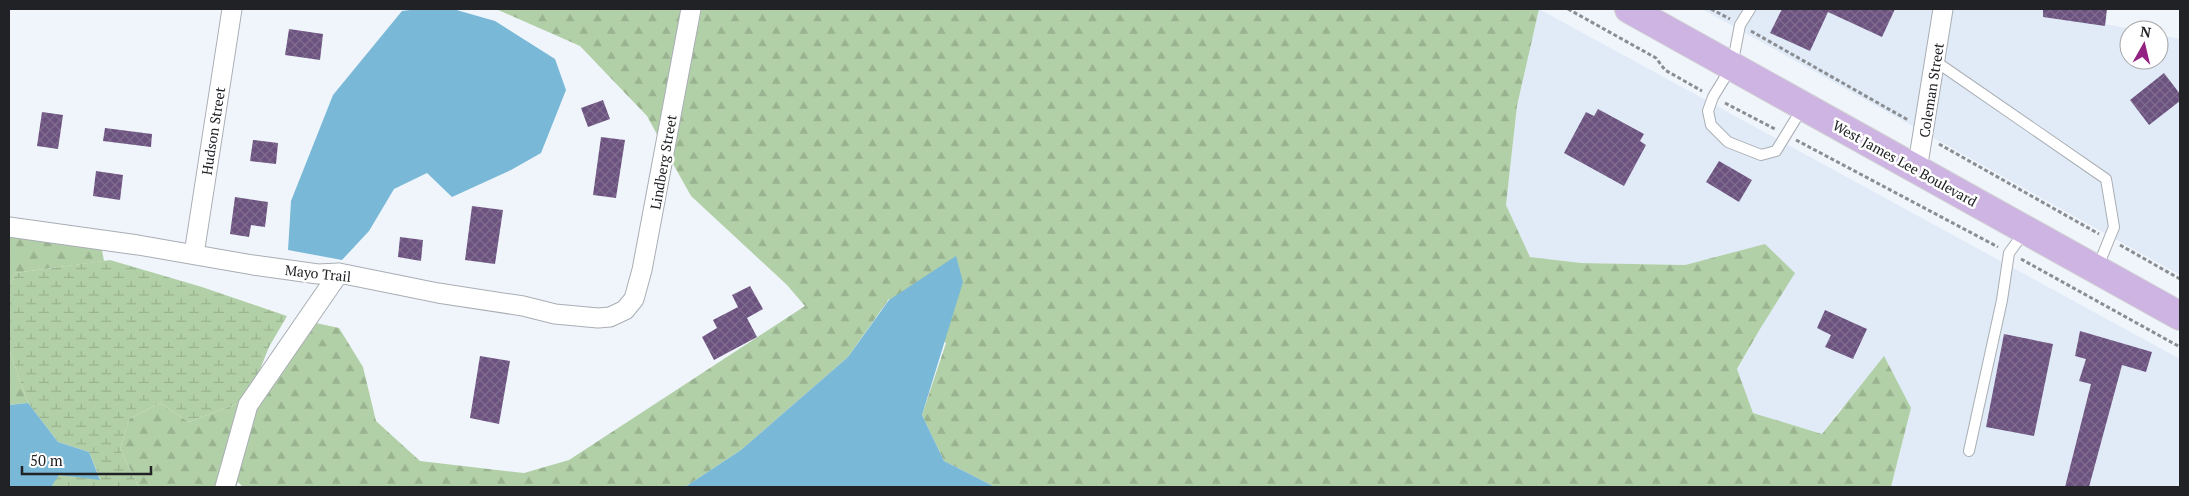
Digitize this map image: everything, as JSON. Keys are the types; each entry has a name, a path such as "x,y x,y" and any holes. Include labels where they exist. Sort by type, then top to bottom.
{"main road":[{"name":"West James Lee Boulevard","path":"1629,9 2180,316"}],"street":[{"name":"Hudson Street","path":"194,254 232,9"},
{"name":"Lindberg Street","path":"625,310 634,299 642,270 691,9"},
{"name":"Coleman Street","path":"1918,170 1943,9"},
{"name":"Mayo Trail","path":"9,227 318,274 339,274 438,293 523,306 555,314 598,318 610,317 625,310"},
{"path":"224,487 248,405 339,274"}],"lane":[{"path":"1747,10 1740,25 1732,66 1713,97 1708,111 1711,125 1728,142 1761,156 1776,151 1803,106"},
{"path":"1935,61 2106,178 2114,227 2096,269"},
{"path":"1969,451 2002,300 2009,253 2025,230"}],"path":[{"path":"1568,9 1656,58 1665,70 1713,97 2009,253 2180,347"},
{"path":"1711,9 1907,119 1923,135 2180,279"}],"shaded area":[{"path":"1539,9 2180,359 2180,487 1891,487 1911,408 1841,408 1822,434 1753,413 1737,370 1760,329 1765,244 1685,265 1581,263 1530,257 1506,205 1517,106"},
{"path":"1702,9 1935,9 1916,128"},
{"path":"1952,9 2106,9 2105,24 2119,27 2119,70 2169,70 2169,37 2180,39 2180,275 1932,137"}],"green space":[{"path":"496,9 682,9 659,138 647,116 580,46"},
{"path":"699,9 1539,9 1517,106 1506,205 1530,257 1581,263 1685,265 1765,244 1795,273 1737,369 1753,413 1822,434 1884,356 1911,408 1891,487 995,487 944,461 922,415 946,343 889,299 848,357 741,450 685,487 243,487 238,482 236,487 234,487 256,409 316,323 339,328 363,367 376,421 420,461 524,473 569,460 805,306 787,285 691,196 672,162"},
{"path":"9,237 102,250 104,261 15,273 9,287"},
{"path":"110,260 202,287 287,316 269,347 257,377 239,403 189,422 160,403 129,419 120,449 139,487 51,487 58,475 100,479 89,452 58,442 28,403 9,349 9,287 15,273"},
{"path":"9,349 28,403 9,405"},
{"path":"160,403 189,422 239,403 215,487 139,487 120,449 129,419"}],"water":[{"path":"453,9 495,21 555,59 566,90 541,153 511,170 452,197 427,173 394,189 369,231 342,260 288,250 291,201 333,95 402,11"},
{"path":"956,256 963,282 922,415 944,461 995,487 685,487 741,450 848,357 889,300"},
{"path":"28,403 58,442 89,452 100,480 59,475 51,487 9,487 9,405"}],"building":[{"path":"1782,9 1895,9 1882,37 1828,12 1810,51 1770,33"},
{"path":"2043,9 2107,9 2105,26 2043,17"},
{"path":"289,29 323,34 320,60 285,55"},
{"path":"2164,73 2180,94 2180,101 2149,125 2130,100"},
{"path":"603,100 610,119 588,127 581,108"},
{"path":"1598,109 1644,134 1640,141 1646,145 1624,186 1564,153 1586,112 1594,116"},
{"path":"42,112 63,115 58,149 37,146"},
{"path":"105,128 152,134 151,147 103,141"},
{"path":"601,137 625,140 616,198 593,195"},
{"path":"253,140 278,143 276,164 250,161"},
{"path":"1719,161 1752,180 1739,202 1706,182"},
{"path":"96,171 123,175 120,200 93,196"},
{"path":"235,197 268,202 265,227 251,225 249,237 230,234"},
{"path":"472,206 503,210 495,264 465,260"},
{"path":"400,237 423,240 421,261 398,257"},
{"path":"750,286 763,309 747,318 757,337 714,360 702,337 717,328 713,320 738,307 732,295"},
{"path":"1825,310 1867,329 1853,359 1825,347 1831,335 1817,328"},
{"path":"2080,331 2152,352 2146,372 2122,365 2089,487 2065,487 2091,384 2079,381 2086,359 2075,356"},
{"path":"2004,334 2053,344 2034,436 1986,427"},
{"path":"480,356 510,361 499,424 470,418"}]}
